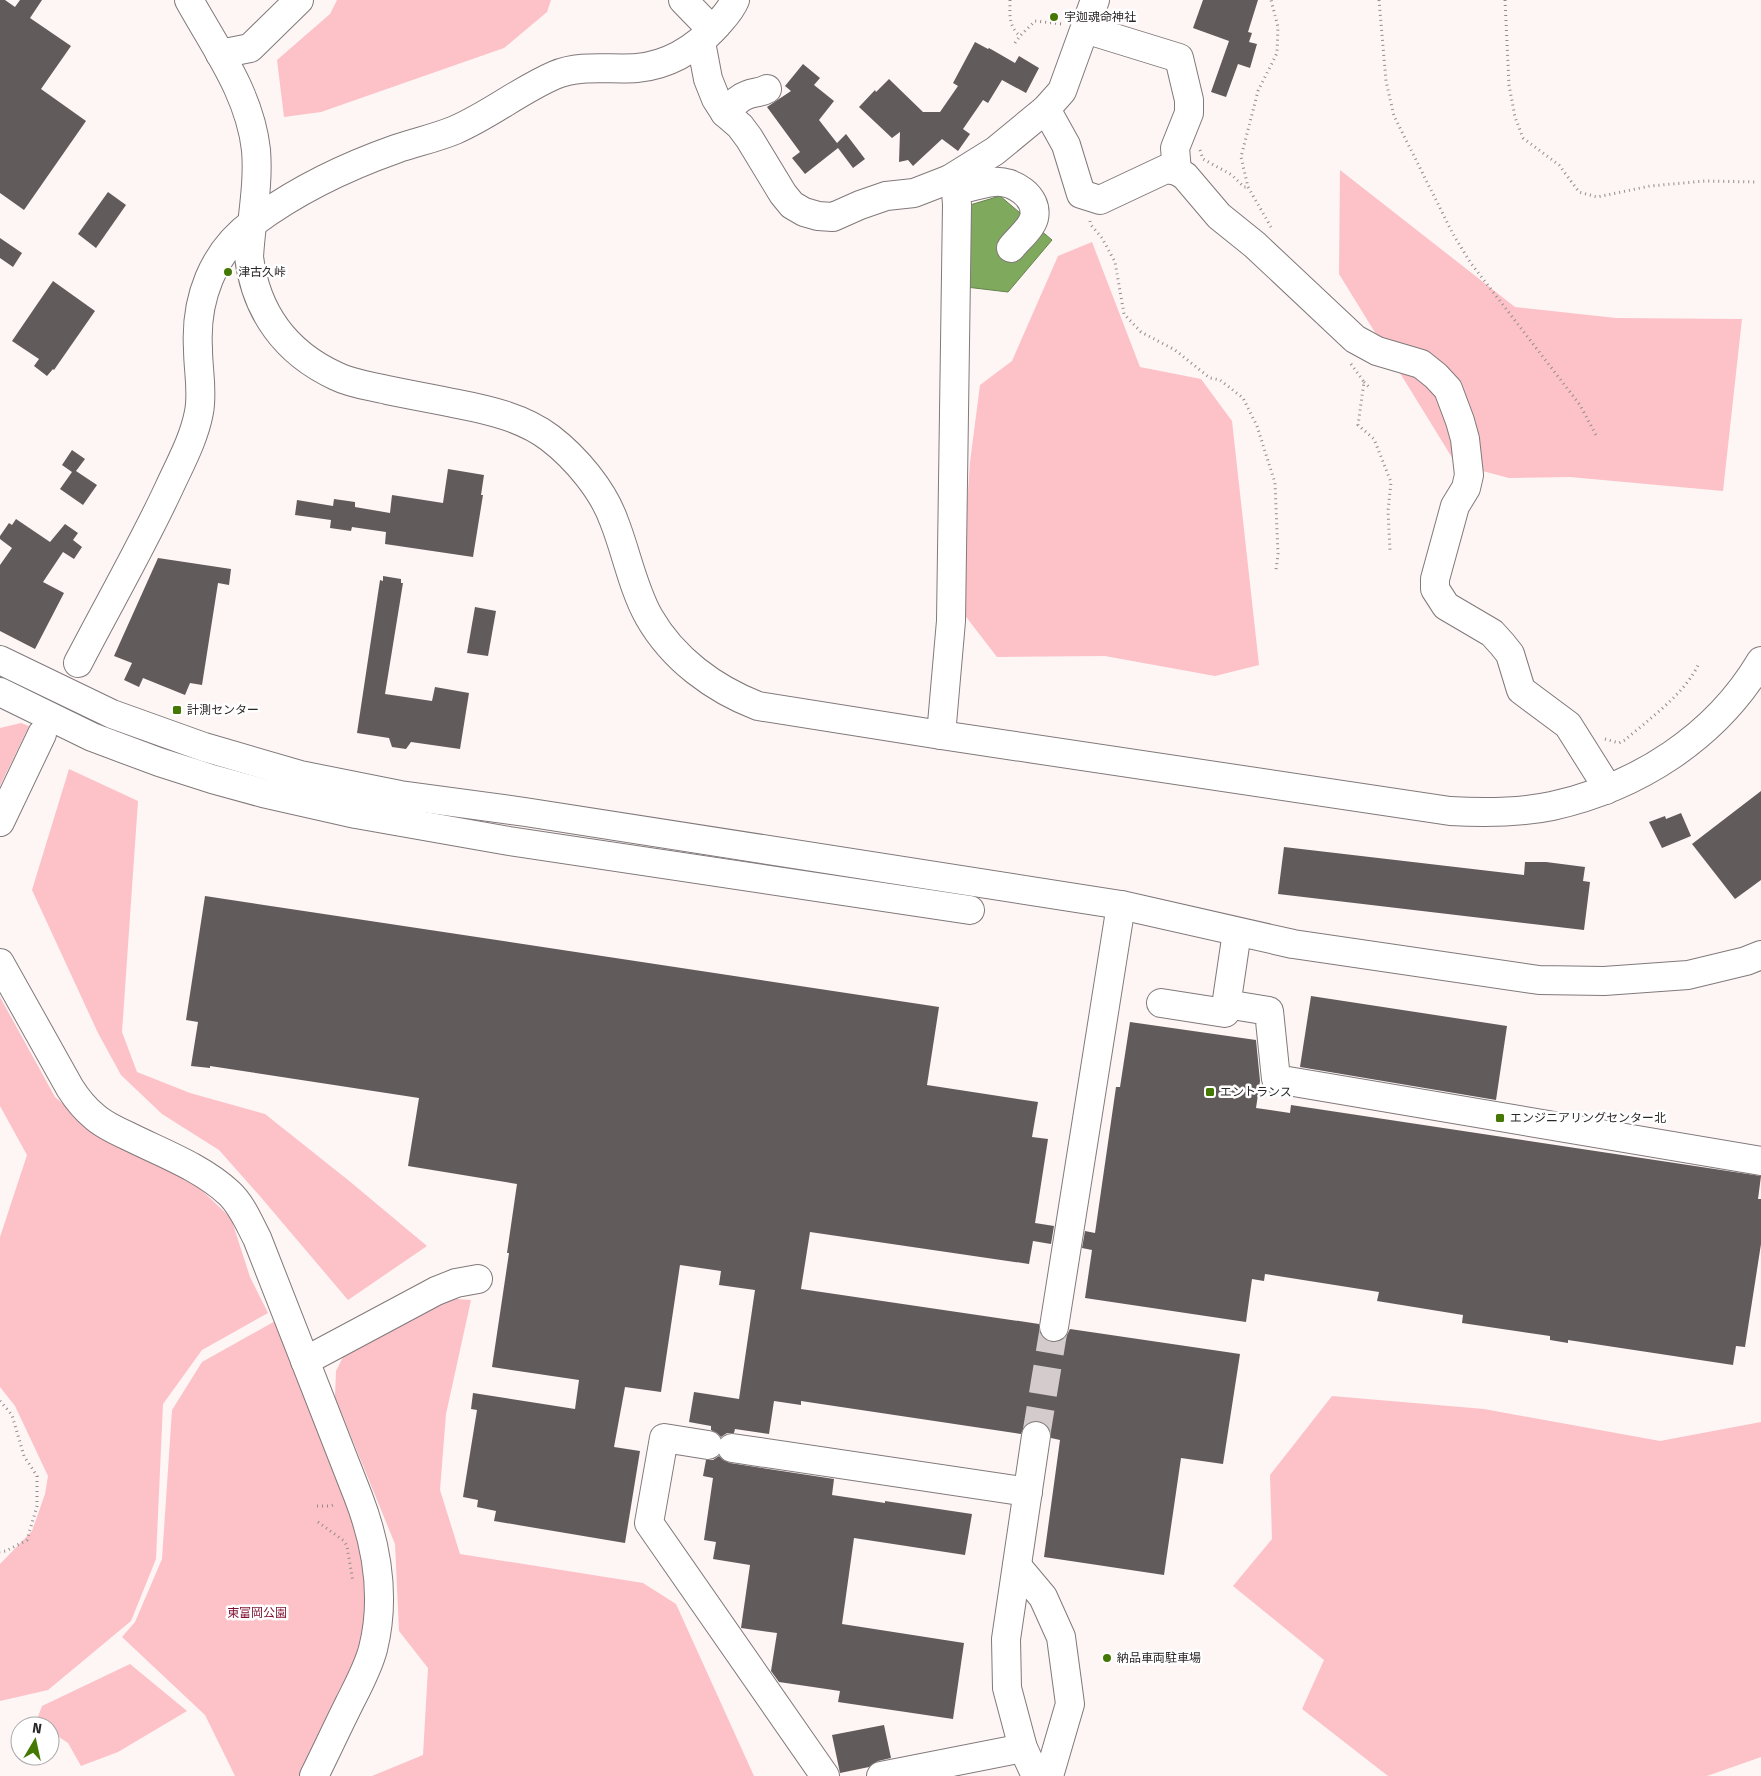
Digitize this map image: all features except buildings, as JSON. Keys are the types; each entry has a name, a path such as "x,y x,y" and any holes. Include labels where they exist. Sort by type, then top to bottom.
{"street":[{"path":"189,0 239,90 252,127 256,151 249,257 257,291 270,321 282,338 297,352 337,377 363,385 507,416 530,426 549,438 590,479 604,500 614,519 649,617 673,650 701,675 739,699 758,706 941,735 1450,811 1479,813 1552,806 1606,790 1650,770 1698,735 1741,691 1761,660"},
{"path":"220,54 250,48 299,0"},
{"path":"682,0 707,36 708,79 716,99 725,112 740,126 749,138 783,194 792,205 804,212 818,216 833,217 886,196 914,193 953,185 993,182 1008,183 1024,192 1034,209 1032,224 1011,248"},
{"path":"78,663 160,507 191,441 199,411 198,322 202,295 218,261 251,224 324,178 397,148 451,132 478,120 514,97 557,74 579,69 654,66 690,51 707,36 731,9 735,0"},
{"path":"1095,0 1071,25 1054,100 1081,194 1100,200 1166,169 1185,176 1219,216 1250,241 1355,339 1377,351 1421,364 1448,389 1465,439 1469,475 1466,488 1455,506 1435,579 1435,589 1446,606 1492,632 1510,654 1521,690 1568,725 1602,779 1606,790"},
{"path":"1071,25 1179,58 1189,100 1189,113 1176,143 1177,172"},
{"path":"725,112 739,99 766,89"},
{"path":"953,185 1054,100"},
{"path":"941,735 951,621 958,205 953,185"},
{"path":"0,660 112,714 204,747 300,776 400,795 525,812 1120,905 1293,944 1539,980 1604,981 1688,975 1746,961 1761,955"},
{"path":"0,692 92,737 212,779 262,793 356,814 509,841 970,910"},
{"path":"0,822 42,734"},
{"path":"428,826 431,799"},
{"path":"1054,1327 1120,905"},
{"path":"1161,1003 1225,1013 1237,932"},
{"path":"0,963 80,1103 95,1118 115,1130 198,1172 230,1194 246,1215 257,1238 367,1520 374,1546 380,1592 378,1624 373,1650 365,1673 314,1776"},
{"path":"1226,1004 1268,1011 1276,1079 1761,1161"},
{"path":"305,1361 436,1291 456,1283 478,1279"},
{"path":"1036,1436 1006,1639 1007,1688 1023,1748 1036,1776"},
{"path":"825,1776 649,1523 664,1438 1028,1492"},
{"path":"1017,1566 1043,1597 1061,1638 1070,1704 1049,1776"},
{"path":"881,1776 1023,1748"}],"path":[{"path":"1010,0 1010,21 1014,30 1020,36"},
{"path":"1271,0 1278,27 1277,53 1258,91 1241,157 1248,187 1273,231"},
{"path":"1379,0 1386,81 1394,116 1452,234 1470,262 1580,405 1596,435"},
{"path":"1505,0 1510,85 1515,117 1523,138 1559,165 1579,192 1596,197 1650,186 1705,181 1756,182"},
{"path":"1057,19 1071,25"},
{"path":"1015,43 1020,36 1038,21 1071,25"},
{"path":"1176,143 1185,146 1192,139 1196,140 1204,159 1232,175 1244,187 1248,187"},
{"path":"1081,194 1086,205 1090,225 1102,238 1115,262 1124,314 1141,332 1175,350 1210,378 1220,380 1243,398 1257,426 1275,483 1278,554 1276,570"},
{"path":"1347,357 1370,388"},
{"path":"1364,382 1358,425 1374,439 1391,482 1388,511 1390,550"},
{"path":"1571,731 1580,730 1610,742 1619,743 1625,740 1678,693 1696,672 1699,664"},
{"path":"0,1401 12,1415 24,1456 36,1476 37,1506 27,1540 6,1552 0,1552"},
{"path":"318,1522 348,1546 354,1589"}],"green space":[{"path":"337,0 551,0 547,12 504,48 321,112 284,117 277,60 330,14"},
{"path":"1340,170 1515,307 1616,318 1742,319 1723,491 1570,477 1509,478 1456,464 1339,274"},
{"path":"1092,242 1140,367 1201,379 1232,421 1259,665 1215,676 1105,656 997,657 960,609 970,462 980,385 1012,361 1058,256"},
{"path":"21,723 29,726 0,786 0,728"},
{"path":"69,769 138,801 122,1032 137,1072 190,1093 265,1114 427,1246 348,1300 219,1150 162,1114 121,1075 98,1033 32,890"},
{"path":"0,997 55,1097 104,1139 192,1181 231,1218 250,1277 268,1313 202,1350 163,1404 156,1559 131,1621 48,1690 0,1701 0,1564 32,1531 45,1494 48,1476 15,1406 0,1387 0,1237 27,1155 0,1106"},
{"path":"443,1298 471,1300 446,1414 440,1490 460,1554 643,1583 676,1604 754,1776 372,1776 423,1755 428,1668 399,1631 395,1544 335,1397 336,1371 344,1355"},
{"name":"東富岡公園","path":"277,1320 356,1516 369,1586 365,1635 359,1653 304,1776 235,1776 205,1715 122,1637 135,1622 162,1559 172,1410 202,1362"},
{"path":"1332,1396 1484,1409 1660,1441 1761,1422 1761,1757 1707,1776 1388,1776 1302,1709 1324,1660 1233,1586 1272,1539 1270,1475"},
{"path":"130,1664 187,1711 118,1752 81,1766 68,1743 60,1738 60,1716 38,1716 42,1706"}],"shaded area":[{"path":"1000,196 1052,240 1008,292 966,287 970,205"}],"tunnel":[{"path":"1036,1436 1054,1327"}],"place":[{"name":"宇迦魂命神社","path":"1054,17"},
{"name":"津古久峠","path":"228,272"},
{"name":"計測センター","path":"177,710"},
{"name":"エントランス","path":"1210,1092"},
{"name":"エンジニアリングセンター北","path":"1500,1118"},
{"name":"納品車両駐車場","path":"1107,1658"}]}
